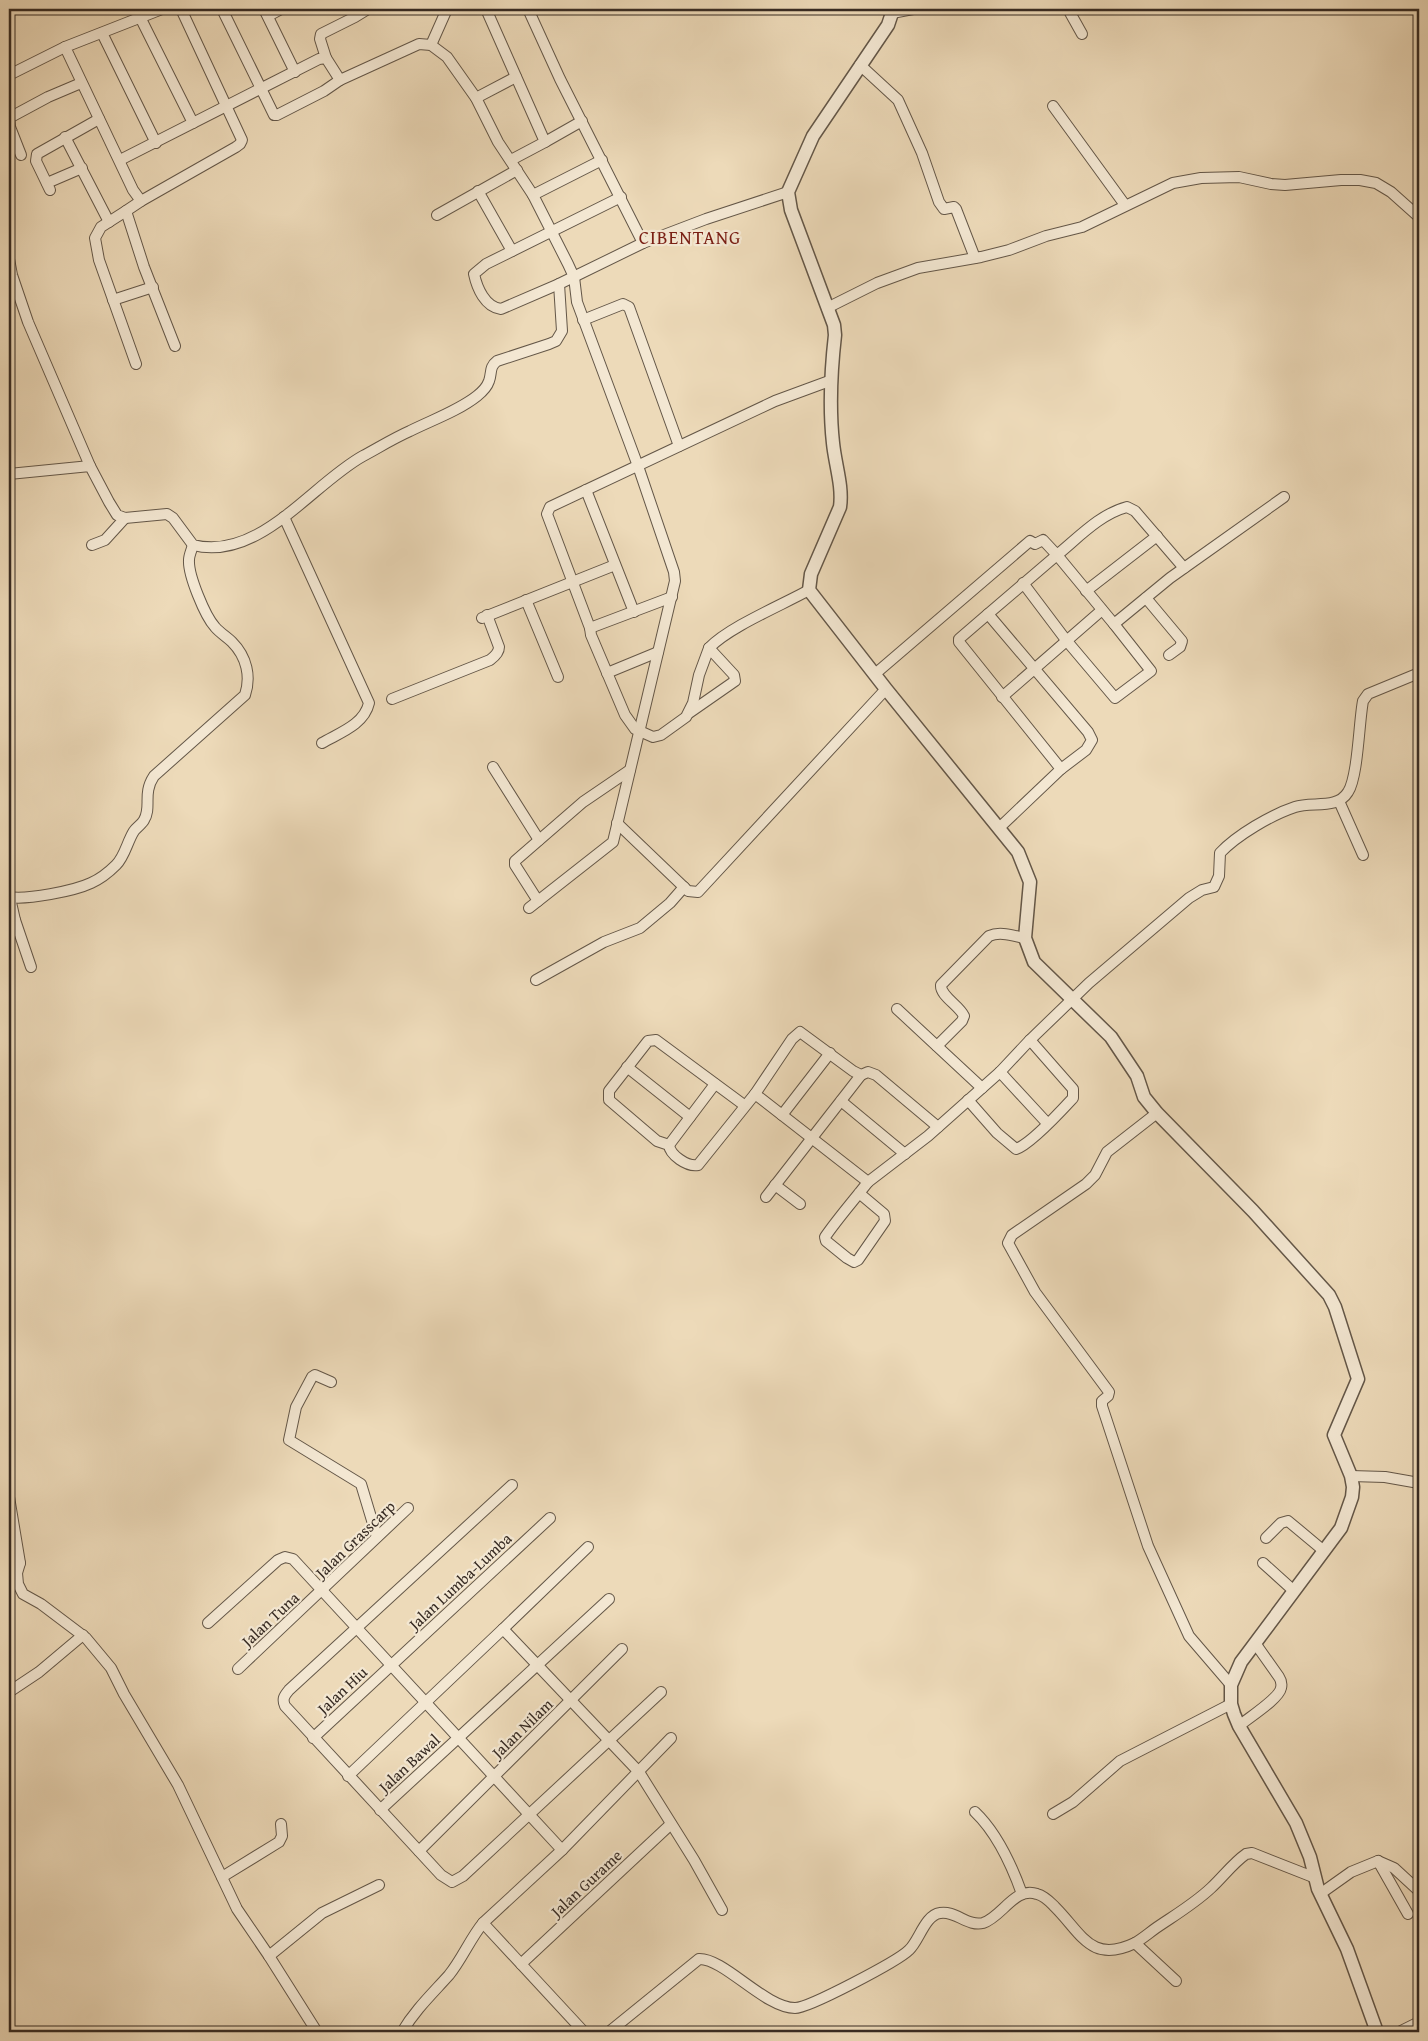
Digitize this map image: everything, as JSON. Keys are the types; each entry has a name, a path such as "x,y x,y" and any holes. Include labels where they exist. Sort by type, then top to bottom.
{"street":[{"path":"9,75 66,47 102,33 138,13 162,9"},
{"path":"136,364 99,260 95,238 101,228 108,222 240,144 240,136 181,9"},
{"path":"222,9 260,90 276,115 324,91 340,80 415,44 431,45 447,57 476,98 498,142 533,196 574,278 577,302 638,466 674,572 675,581 615,837 611,846 529,908"},
{"path":"281,9 266,12 295,72"},
{"path":"340,80 326,58 320,39 321,34 368,9"},
{"path":"431,45 447,9"},
{"path":"486,9 545,142"},
{"path":"528,9 560,78 643,243"},
{"path":"913,9 892,11 888,25 813,136 788,192 791,210 834,325 835,335 832,380 833,442 841,502 811,574 810,590 886,689 1018,852 1030,882 1025,938 1034,962 1111,1037 1137,1076 1144,1097 1157,1113 1253,1211 1329,1295 1335,1306 1358,1379 1334,1435 1351,1476 1352,1497 1341,1528 1241,1662 1231,1685 1231,1704 1239,1726 1304,1840 1310,1857 1313,1877 1347,1949 1377,2032"},
{"path":"1068,9 1082,34"},
{"path":"138,13 193,123"},
{"path":"102,33 156,143"},
{"path":"66,47 81,83 133,190 141,201"},
{"path":"120,160 320,59 326,58"},
{"path":"860,65 898,100 922,153 939,202 944,209 954,207 956,209 975,258"},
{"path":"476,98 516,77"},
{"path":"21,155 10,127 10,118 48,97 81,83"},
{"path":"1053,106 1125,205"},
{"path":"82,168 48,187 36,162 36,156 65,136 99,119"},
{"path":"511,160 582,121"},
{"path":"65,136 108,222"},
{"path":"533,196 602,160"},
{"path":"437,215 517,170"},
{"path":"828,308 877,282 918,268 1009,250 1046,236 1082,227 1172,183 1201,178 1239,177 1285,185 1360,180 1376,183 1391,192 1419,217"},
{"path":"478,192 512,251"},
{"path":"620,197 486,264 474,274 483,298 494,308 501,309 574,278 643,243 706,219 788,192"},
{"path":"126,211 175,346"},
{"path":"9,259 12,275 28,322 90,466 114,510 124,518 167,514 173,518 193,545 209,548 227,546 255,534 284,517 361,457 406,432 467,403 486,387 489,381 490,368 497,361 556,341 562,331 559,284"},
{"path":"113,300 152,287"},
{"path":"583,320 623,304 629,307 679,446"},
{"path":"709,648 734,675 735,681 690,713 679,724 661,735 653,737 632,726 625,715 591,636 590,628 548,514 552,506 679,446 775,401 832,380"},
{"path":"9,474 90,466"},
{"path":"586,490 634,612"},
{"path":"1114,624 1184,568 1284,497"},
{"path":"1061,769 1002,697 959,640 963,634 1023,583 1099,521 1118,509 1127,507 1135,511 1184,568"},
{"path":"284,517 369,703 364,716 357,723 322,743"},
{"path":"92,545 105,540 124,518"},
{"path":"1086,591 1157,536"},
{"path":"875,674 1030,541 1035,544 1043,540 1114,624 1150,671 1119,697 1113,697 1066,640 1023,583"},
{"path":"31,967 12,921 10,898 39,897 91,884 110,871 118,863 134,832 144,820 147,812 146,795 148,785 154,776 245,695 249,683 244,660 235,645 215,627 210,619 192,576 189,560 193,545"},
{"path":"392,699 494,657 499,651 499,647 484,617 616,565"},
{"path":"690,713 699,675 709,648 733,630 810,590"},
{"path":"590,628 672,597"},
{"path":"1146,598 1182,641 1180,646 1169,655"},
{"path":"526,600 558,677"},
{"path":"1002,697 1102,610"},
{"path":"988,614 1090,735 1091,744 1061,769 999,828"},
{"path":"607,673 658,652"},
{"path":"859,1193 884,1214 885,1221 858,1260 854,1262 825,1239 859,1193 868,1182 938,1127 1000,1072 1073,999 1190,898 1202,890 1214,887 1219,876 1220,853 1243,834 1293,807 1339,801 1347,794 1352,781 1363,700 1368,694 1419,673"},
{"path":"617,823 688,892 695,893 710,881 886,689"},
{"path":"493,767 539,840"},
{"path":"538,901 515,864 517,859 583,802 630,770"},
{"path":"1339,801 1363,855"},
{"path":"536,980 604,942 640,928 670,903 684,887"},
{"path":"937,1046 962,1021 964,1016 961,1010 942,991 941,985 989,936 1004,934 1025,938"},
{"path":"898,1009 982,1088"},
{"path":"669,1145 672,1153 694,1166 698,1165 744,1105 755,1094 798,1033 803,1034 861,1075"},
{"path":"669,1145 657,1141 609,1100 609,1091 648,1041 654,1039 744,1105"},
{"path":"968,1100 997,1133 1016,1149 1025,1144 1073,1098 1074,1092 1071,1085 1030,1040"},
{"path":"782,1115 830,1054"},
{"path":"627,1067 690,1117"},
{"path":"766,1196 861,1075 868,1072 876,1075 938,1127"},
{"path":"1000,1072 1047,1123"},
{"path":"669,1145 715,1084"},
{"path":"755,1094 868,1182"},
{"path":"841,1101 905,1154"},
{"path":"1157,1113 1107,1152 1095,1175 1086,1184 1012,1235 1008,1243 1035,1292 1109,1392 1108,1396 1102,1401 1102,1406 1148,1546 1189,1636 1231,1685"},
{"path":"775,1185 800,1204"},
{"path":"330,1382 315,1375 312,1377 296,1407 289,1440 361,1484 377,1537"},
{"path":"1351,1476 1385,1477 1419,1483"},
{"path":"512,1485 284,1696 282,1701 285,1706 441,1875 452,1882 457,1881 661,1692"},
{"path":"9,1497 20,1563 17,1573 18,1584 23,1594 41,1604 82,1635 111,1668 124,1694 178,1785 238,1909 270,1956 317,2032"},
{"name":"Jalan Grasscarp","path":"322,1591 408,1508"},
{"name":"Jalan Lumba-Lumba","path":"391,1665 550,1518"},
{"path":"1266,1538 1281,1523 1288,1521 1324,1551"},
{"path":"348,1776 588,1547"},
{"path":"9,1555 20,1563"},
{"path":"208,1623 282,1558 293,1559 562,1850"},
{"path":"1263,1563 1294,1591"},
{"name":"Jalan Tuna","path":"238,1669 322,1591"},
{"name":"Jalan Bawal","path":"380,1810 609,1599"},
{"path":"503,1629 639,1772 722,1910"},
{"path":"9,1692 39,1672 82,1635"},
{"path":"1239,1726 1276,1697 1281,1690 1282,1683 1279,1677 1255,1644"},
{"name":"Jalan Nilam","path":"419,1851 622,1649"},
{"name":"Jalan Hiu","path":"313,1738 391,1665"},
{"path":"1052,1814 1073,1802 1120,1761 1231,1704"},
{"path":"402,2032 410,2017 450,1974 483,1923 562,1850 671,1738"},
{"path":"974,1812 993,1833 1022,1894"},
{"path":"222,1877 279,1842 282,1836 281,1824"},
{"name":"Jalan Gurame","path":"521,1964 672,1824"},
{"path":"609,2032 677,1979 699,1959 717,1966 780,2005 797,2008 815,2002 908,1951 925,1925 941,1912 973,1923 985,1922 1022,1894 1028,1892 1046,1898 1089,1945 1100,1950 1122,1948 1135,1943 1187,1909 1246,1854 1252,1853 1313,1877"},
{"path":"1320,1894 1352,1872 1378,1862 1394,1868 1419,1891"},
{"path":"1378,1862 1408,1914"},
{"path":"270,1956 322,1913 379,1885"},
{"path":"483,1923 584,2032"},
{"path":"1135,1943 1176,1981"},
{"path":"1400,2032 1419,2022"}],"district":[{"name":"CIBENTANG","path":"690,237"}]}
